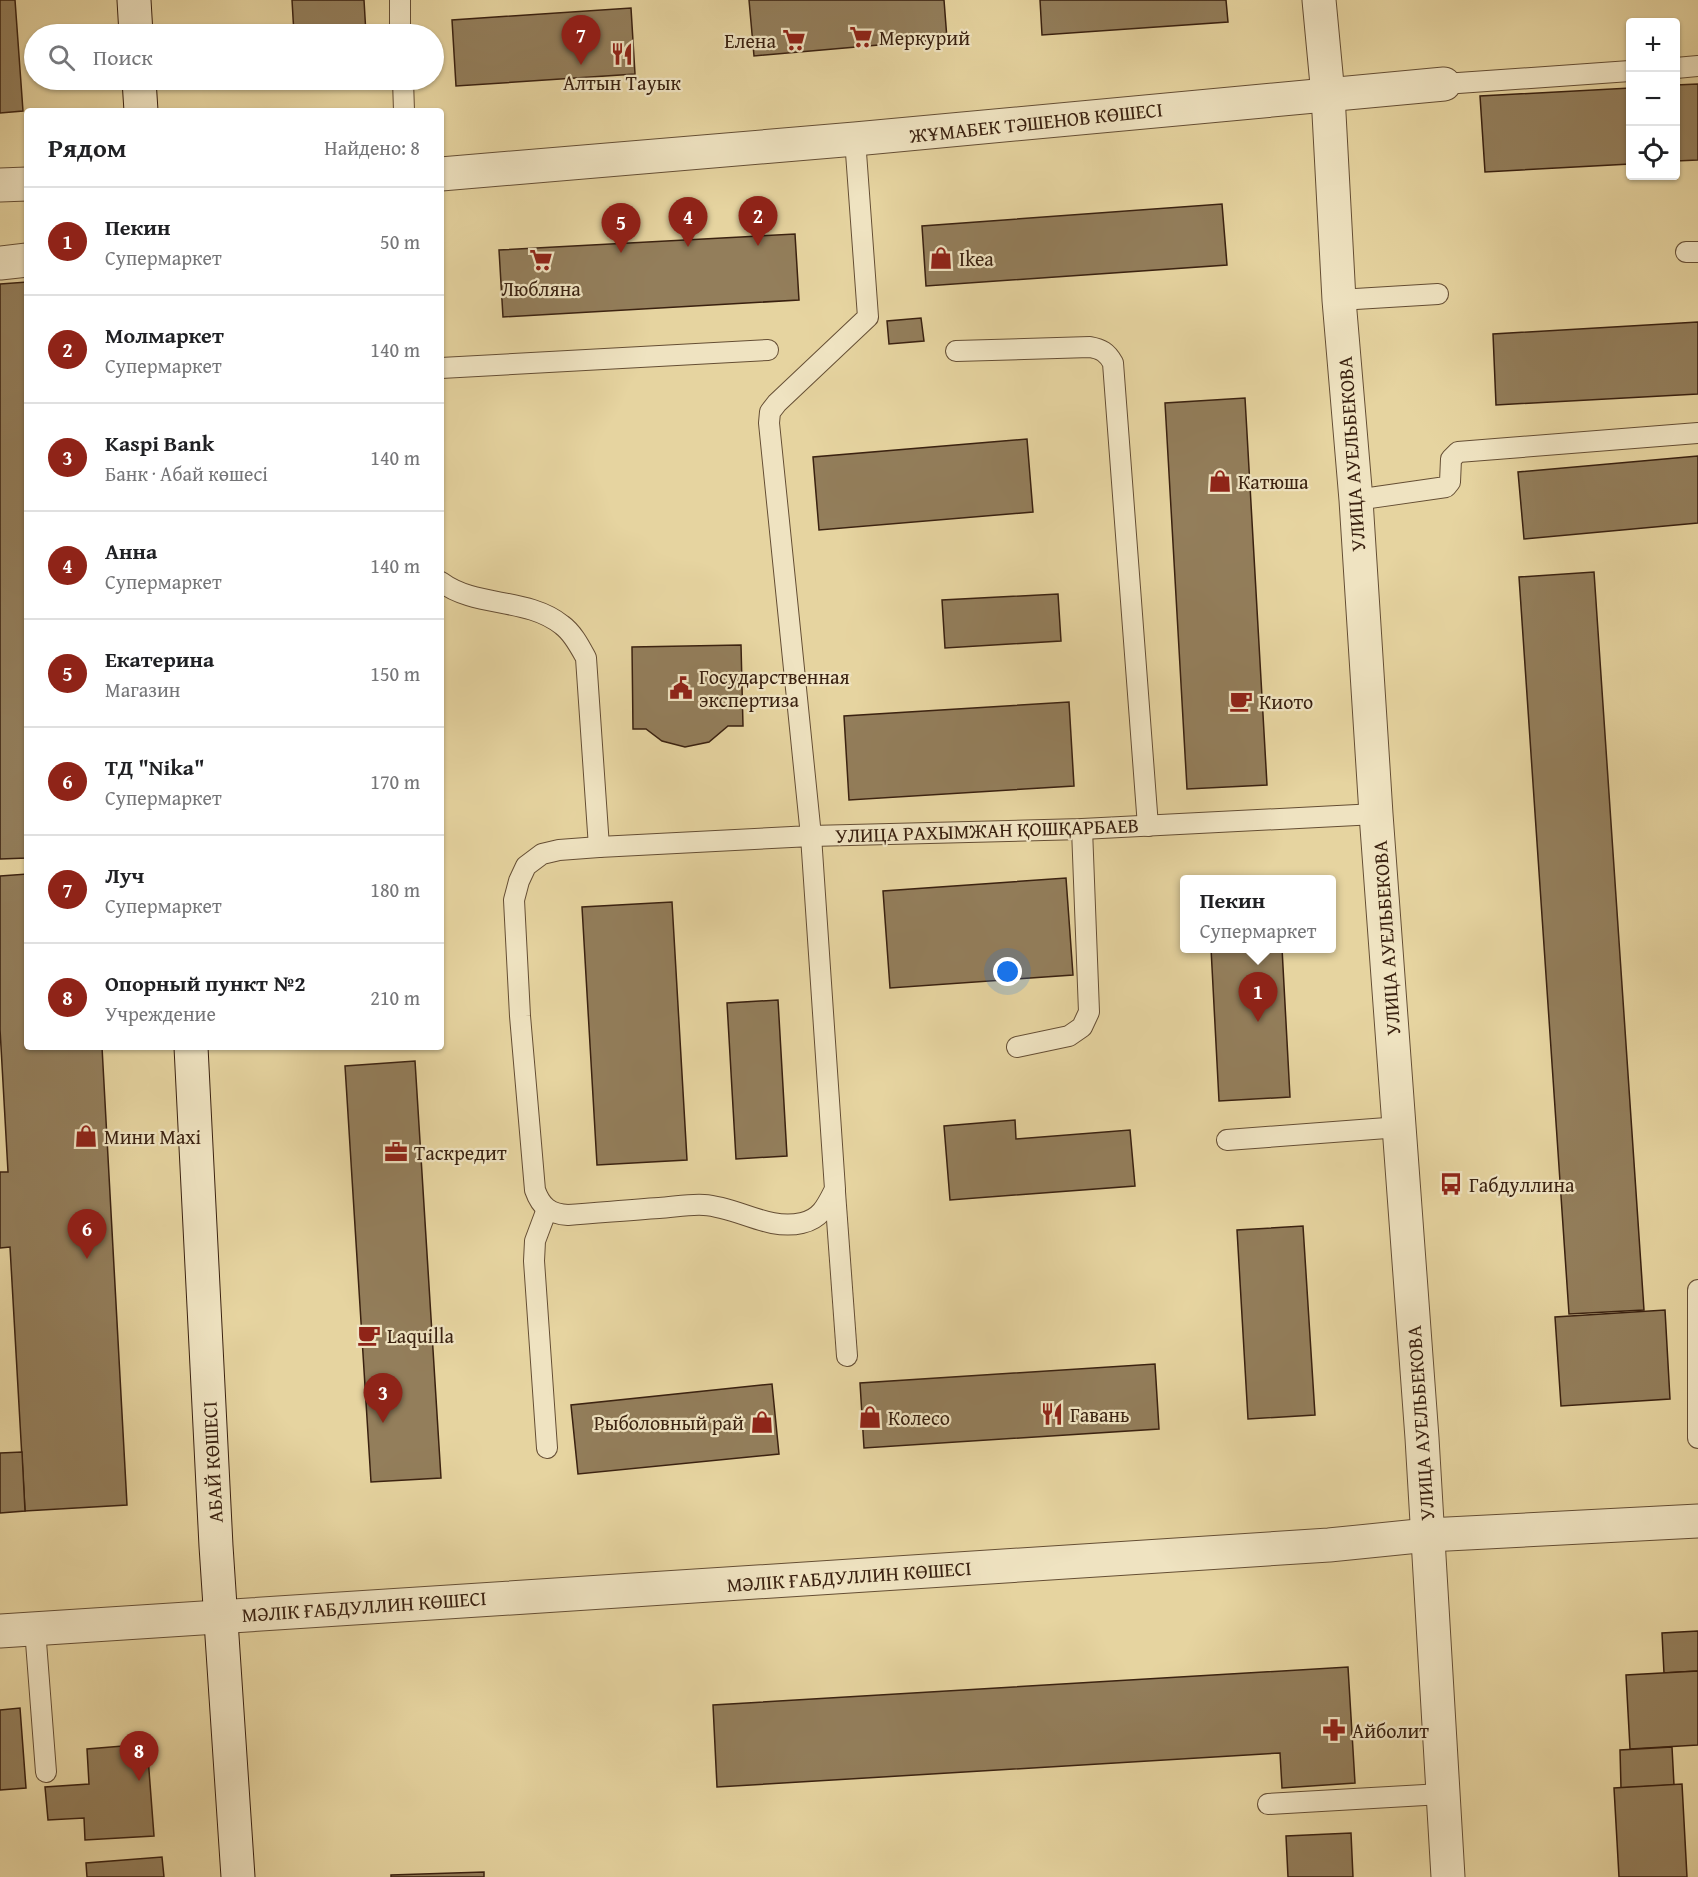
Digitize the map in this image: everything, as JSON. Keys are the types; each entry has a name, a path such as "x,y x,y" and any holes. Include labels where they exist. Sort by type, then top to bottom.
{"street":[{"path":"134,0 135,24"},
{"name":"УЛИЦА АУЕЛЬБЕКОВА","path":"1319,0 1328,95 1339,300 1356,500 1376,813 1400,1127 1428,1536 1448,1877"},
{"name":"ЖҰМАБЕК ТӘШЕНОВ КӨШЕСІ","path":"444,174 855,139 1444,84"},
{"path":"140,90 141,108"},
{"path":"0,185 24,184"},
{"path":"0,263 24,260"},
{"name":"АБАЙ КӨШЕСІ","path":"191,1050 221,1616 238,1877"},
{"name":"МӘЛІК ҒАБДУЛЛИН КӨШЕСІ","path":"0,1631 1329,1545 1428,1536 1698,1521"}],"lane":[{"path":"400,0 400,24"},
{"path":"1680,68 1698,66"},
{"name":"ЖҰМАБЕК ТӘШЕНОВ КӨШЕСІ","path":"1444,84 1626,71"},
{"path":"403,90 404,108"},
{"path":"847,1356 811,836 769,423 770,412 777,403 867,317 855,139"},
{"path":"1339,300 1438,294"},
{"path":"956,351 1090,347 1101,349 1109,355 1113,363 1148,826"},
{"path":"444,368 768,350"},
{"path":"1356,500 1446,487 1450,482 1451,459 1458,452 1698,432"},
{"path":"444,584 471,596 524,607 547,615 563,625 575,639 586,658 599,847"},
{"name":"УЛИЦА РАХЫМЖАН ҚОШҚАРБАЕВ","path":"547,1209 539,1202 535,1190 520,1016 514,900 526,866 542,854 559,850 599,847 811,836 1082,829 1376,813"},
{"path":"1017,1047 1069,1035 1082,1027 1089,1012 1082,829"},
{"path":"1227,1140 1400,1127"},
{"path":"547,1448 534,1261 535,1241 547,1209 557,1214 568,1215 704,1205 727,1209 775,1224 792,1225 817,1217 825,1209 835,1189"},
{"path":"1698,1290 1698,1438"},
{"path":"35,1629 45,1772"},
{"path":"1268,1804 1442,1794"}],"building":[{"path":"0,0 15,0 23,111 0,113"},
{"path":"292,0 364,0 365,24 293,24"},
{"path":"749,0 944,0 947,39 754,56"},
{"path":"1040,0 1226,0 1228,22 1042,35"},
{"path":"631,8 635,74 456,86 452,20"},
{"path":"1698,84 1698,160 1680,161 1680,85"},
{"path":"1626,88 1626,164 1485,172 1480,96"},
{"path":"1222,204 1227,265 926,286 922,226"},
{"path":"795,234 799,300 503,317 499,250"},
{"path":"24,282 24,858 0,859 0,284"},
{"path":"921,318 924,341 889,344 887,321"},
{"path":"1698,322 1698,394 1496,405 1493,334"},
{"path":"1245,398 1267,785 1187,789 1165,403"},
{"path":"1027,439 1033,512 819,530 813,457"},
{"path":"1698,456 1698,523 1524,539 1518,472"},
{"path":"1594,572 1644,1310 1569,1314 1519,577"},
{"path":"1058,594 1061,641 945,648 942,600"},
{"path":"741,645 743,726 728,726 709,742 685,747 662,741 646,729 633,729 632,647"},
{"path":"1069,702 1074,786 849,800 844,716"},
{"path":"24,874 24,1050 102,1050 127,1505 25,1511 10,1247 0,1248 0,1172 8,1172 0,1029 0,876"},
{"path":"1066,878 1073,975 890,988 883,891"},
{"path":"672,902 687,1160 597,1165 582,907"},
{"path":"1211,953 1282,953 1290,1097 1219,1101"},
{"path":"778,1000 787,1156 736,1159 727,1003"},
{"path":"415,1061 441,1478 371,1482 345,1066"},
{"path":"1015,1120 1016,1139 1130,1130 1135,1186 950,1200 944,1126"},
{"path":"1303,1226 1315,1415 1248,1419 1237,1230"},
{"path":"1665,1310 1670,1399 1561,1406 1555,1317"},
{"path":"1155,1364 1159,1429 864,1448 860,1383"},
{"path":"772,1384 779,1454 578,1474 571,1405"},
{"path":"22,1452 25,1511 0,1513 0,1453"},
{"path":"1698,1631 1698,1671 1664,1673 1662,1633"},
{"path":"1348,1667 1355,1783 1282,1788 1280,1753 717,1787 713,1705"},
{"path":"1698,1671 1698,1745 1630,1749 1626,1675"},
{"path":"20,1708 26,1788 0,1790 0,1710"},
{"path":"147,1744 154,1836 85,1840 84,1818 48,1820 45,1787 89,1784 87,1749"},
{"path":"1672,1747 1674,1785 1621,1788 1620,1750"},
{"path":"1682,1784 1687,1877 1619,1877 1614,1788"},
{"path":"1351,1833 1353,1877 1288,1877 1286,1836"},
{"path":"162,1857 164,1877 87,1877 86,1863"},
{"path":"484,1872 484,1877 391,1877 391,1875"}],"place":[{"name":"Меркурий","path":"861,37"},
{"name":"Елена","path":"794,40"},
{"name":"Алтын Тауык","path":"622,54"},
{"name":"Луч","path":"581,65"},
{"name":"Молмаркет","path":"758,246"},
{"name":"Анна","path":"688,247"},
{"name":"Екатерина","path":"621,253"},
{"name":"Ikea","path":"941,258"},
{"name":"Любляна","path":"541,260"},
{"name":"Катюша","path":"1220,481"},
{"name":"Государственная экспертиза","path":"681,688"},
{"name":"Киото","path":"1241,701"},
{"name":"Пекин","path":"1258,1022"},
{"name":"Мини Maxi","path":"86,1136"},
{"name":"Таскредит","path":"396,1152"},
{"name":"Габдуллина","path":"1451,1184"},
{"name":"ТД \"Nika\"","path":"87,1259"},
{"name":"Laquilla","path":"369,1335"},
{"name":"Гавань","path":"1052,1414"},
{"name":"Колесо","path":"870,1417"},
{"name":"Рыболовный рай","path":"762,1422"},
{"name":"Kaspi Bank","path":"383,1423"},
{"name":"Айболит","path":"1334,1730"},
{"name":"Опорный пункт №2","path":"139,1781"}]}
